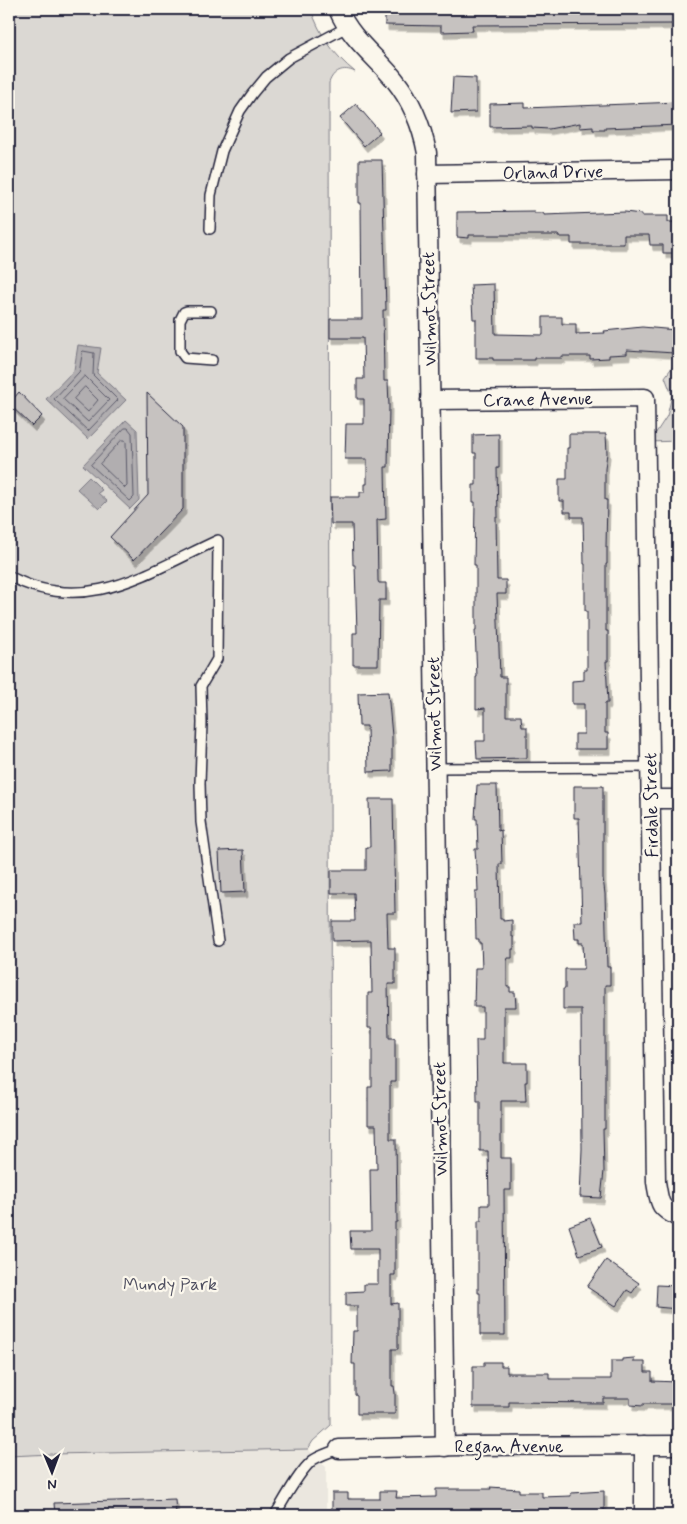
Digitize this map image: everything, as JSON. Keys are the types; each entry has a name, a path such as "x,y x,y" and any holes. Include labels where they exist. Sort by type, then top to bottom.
{"street":[{"name":"Wilmot Street","path":"338,9 347,27 365,49 394,78 413,108 425,141 427,153 445,1447"},
{"name":"Orland Drive","path":"427,174 678,170"},
{"name":"Crane Avenue","path":"430,400 645,398"},
{"name":"Firdale Street","path":"645,398 656,1182 659,1200 671,1214"},
{"path":"651,799 678,799"},
{"path":"644,1445 644,1515"},
{"name":"Regan Avenue","path":"339,1449 678,1445"}],"lane":[{"path":"210,229 211,195 222,151 240,111 266,78 289,58 347,27"},
{"path":"211,311 187,310 184,312 180,320 180,351 185,358 212,360"},
{"path":"9,576 49,591 66,593 96,591 132,581 218,540 217,659 200,686 202,723 201,822 218,941"},
{"path":"436,768 650,767"},
{"path":"275,1515 309,1464 320,1456 339,1449"}],"shaded area":[{"path":"308,1449 326,1467 326,1515 9,1515 9,1450"}],"green space":[{"name":"Mundy Park","path":"9,9 311,9 318,27 328,44 355,72 351,70 339,71 333,75 329,83 331,1425 313,1441 308,1449 9,1456"},
{"path":"678,359 678,441 650,442 667,416 672,395 665,377"}],"water":[{"path":"78,345 101,348 97,373 126,400 88,439 46,399 74,370"},
{"path":"126,420 137,430 139,500 130,509 83,465"},
{"path":"89,477 102,490 98,493 107,501 99,509 77,489"}],"building":[{"path":"385,9 675,9 675,24 472,25 473,31 441,32 441,26 385,25"},
{"path":"453,77 476,78 476,112 451,113"},
{"path":"678,102 678,125 605,128 605,130 593,130 593,127 580,128 580,123 549,129 532,128 532,126 490,127 490,104 525,103 525,108"},
{"path":"356,104 380,132 364,146 340,118"},
{"path":"359,160 382,160 386,310 383,310 384,381 388,381 389,406 388,467 385,467 386,519 377,520 378,581 379,583 386,583 386,600 379,600 378,665 353,665 353,633 357,633 352,524 331,524 330,497 360,497 360,492 365,492 365,484 367,484 367,459 345,459 346,424 364,424 364,399 357,399 357,379 364,379 363,338 330,338 330,319 362,319"},
{"path":"534,211 534,213 544,213 544,215 625,212 641,214 641,216 668,216 668,222 678,222 678,253 663,253 663,245 650,245 649,235 624,235 624,244 571,244 571,237 559,237 559,235 469,235 469,238 457,237 457,212"},
{"path":"494,284 495,334 543,335 543,317 562,317 562,324 576,324 576,334 605,333 604,331 642,327 676,330 674,353 627,350 627,354 609,355 609,358 590,359 590,356 562,356 562,358 534,358 534,360 493,360 493,358 476,358 476,319 473,319 471,285"},
{"path":"19,392 42,416 32,426 9,404"},
{"path":"147,393 183,427 183,509 134,560 110,537 148,495"},
{"path":"499,434 499,468 497,468 498,517 496,517 497,580 506,580 506,594 497,594 500,677 506,677 506,716 521,716 522,727 527,727 527,758 477,759 476,741 485,741 485,708 476,709 476,565 474,565 475,502 473,502 473,485 476,485 476,453 473,453 473,435"},
{"path":"569,434 606,434 606,631 608,631 608,661 606,661 608,703 605,703 605,733 608,733 608,749 575,749 575,734 584,734 584,704 572,704 572,681 584,680 584,670 587,670 587,611 585,611 583,517 571,517 571,512 564,512 564,501 559,501 559,479 567,479"},
{"path":"388,692 392,736 392,771 368,772 367,726 359,726 358,693"},
{"path":"477,785 497,785 498,831 501,830 502,864 499,864 500,919 503,919 503,921 512,920 512,937 514,937 512,958 508,958 507,961 507,987 510,987 510,992 515,992 516,1007 504,1007 504,1063 527,1063 526,1101 501,1101 501,1158 511,1158 511,1190 504,1190 505,1335 480,1335 478,1221 481,1221 481,1205 489,1205 488,1151 480,1151 480,1101 477,1101 476,1040 483,1040 483,1007 474,1007 475,968 482,968 481,943 479,943 479,939 476,939 475,892 478,892 475,849 478,849 477,819 475,819"},
{"path":"574,786 603,786 603,878 607,967 610,967 610,985 605,985 605,1129 603,1129 604,1171 601,1198 580,1197 582,1149 581,1009 563,1009 565,969 583,969 584,967 583,943 579,943 579,939 575,939 574,922 582,922 579,818 574,818"},
{"path":"369,799 393,799 395,913 387,913 388,948 395,948 395,984 388,984 389,1038 395,1038 395,1082 390,1082 390,1139 396,1139 397,1222 395,1222 395,1275 391,1275 391,1304 398,1303 398,1349 392,1349 392,1386 394,1386 395,1393 395,1414 357,1414 355,1364 352,1364 353,1331 357,1331 357,1306 346,1306 346,1292 364,1291 364,1284 378,1284 378,1249 351,1249 350,1231 371,1231 370,1169 377,1169 376,1125 368,1125 368,1087 372,1087 372,1028 368,1028 368,993 372,993 371,940 332,941 332,921 355,921 354,893 331,893 331,870 366,870 366,847 370,847"},
{"path":"243,850 245,892 221,893 219,851"},
{"path":"590,1218 602,1247 579,1255 569,1226"},
{"path":"606,1260 639,1283 632,1293 627,1290 616,1306 587,1287"},
{"path":"657,1285 678,1286 678,1309 656,1307"},
{"path":"634,1358 634,1362 645,1362 645,1372 652,1372 652,1381 678,1382 678,1404 630,1405 630,1398 603,1398 603,1403 509,1402 509,1407 473,1407 473,1366 484,1366 484,1362 501,1362 501,1366 507,1366 507,1373 549,1373 549,1379 611,1379 611,1361"},
{"path":"490,1487 519,1489 519,1492 542,1492 542,1497 571,1496 571,1493 604,1491 604,1514 527,1515 527,1511 469,1512 468,1514 332,1515 332,1493 348,1493 348,1499 380,1499 380,1491 397,1491 396,1498 436,1497 436,1489 491,1489"},
{"path":"175,1499 176,1515 55,1515 54,1503"}]}
